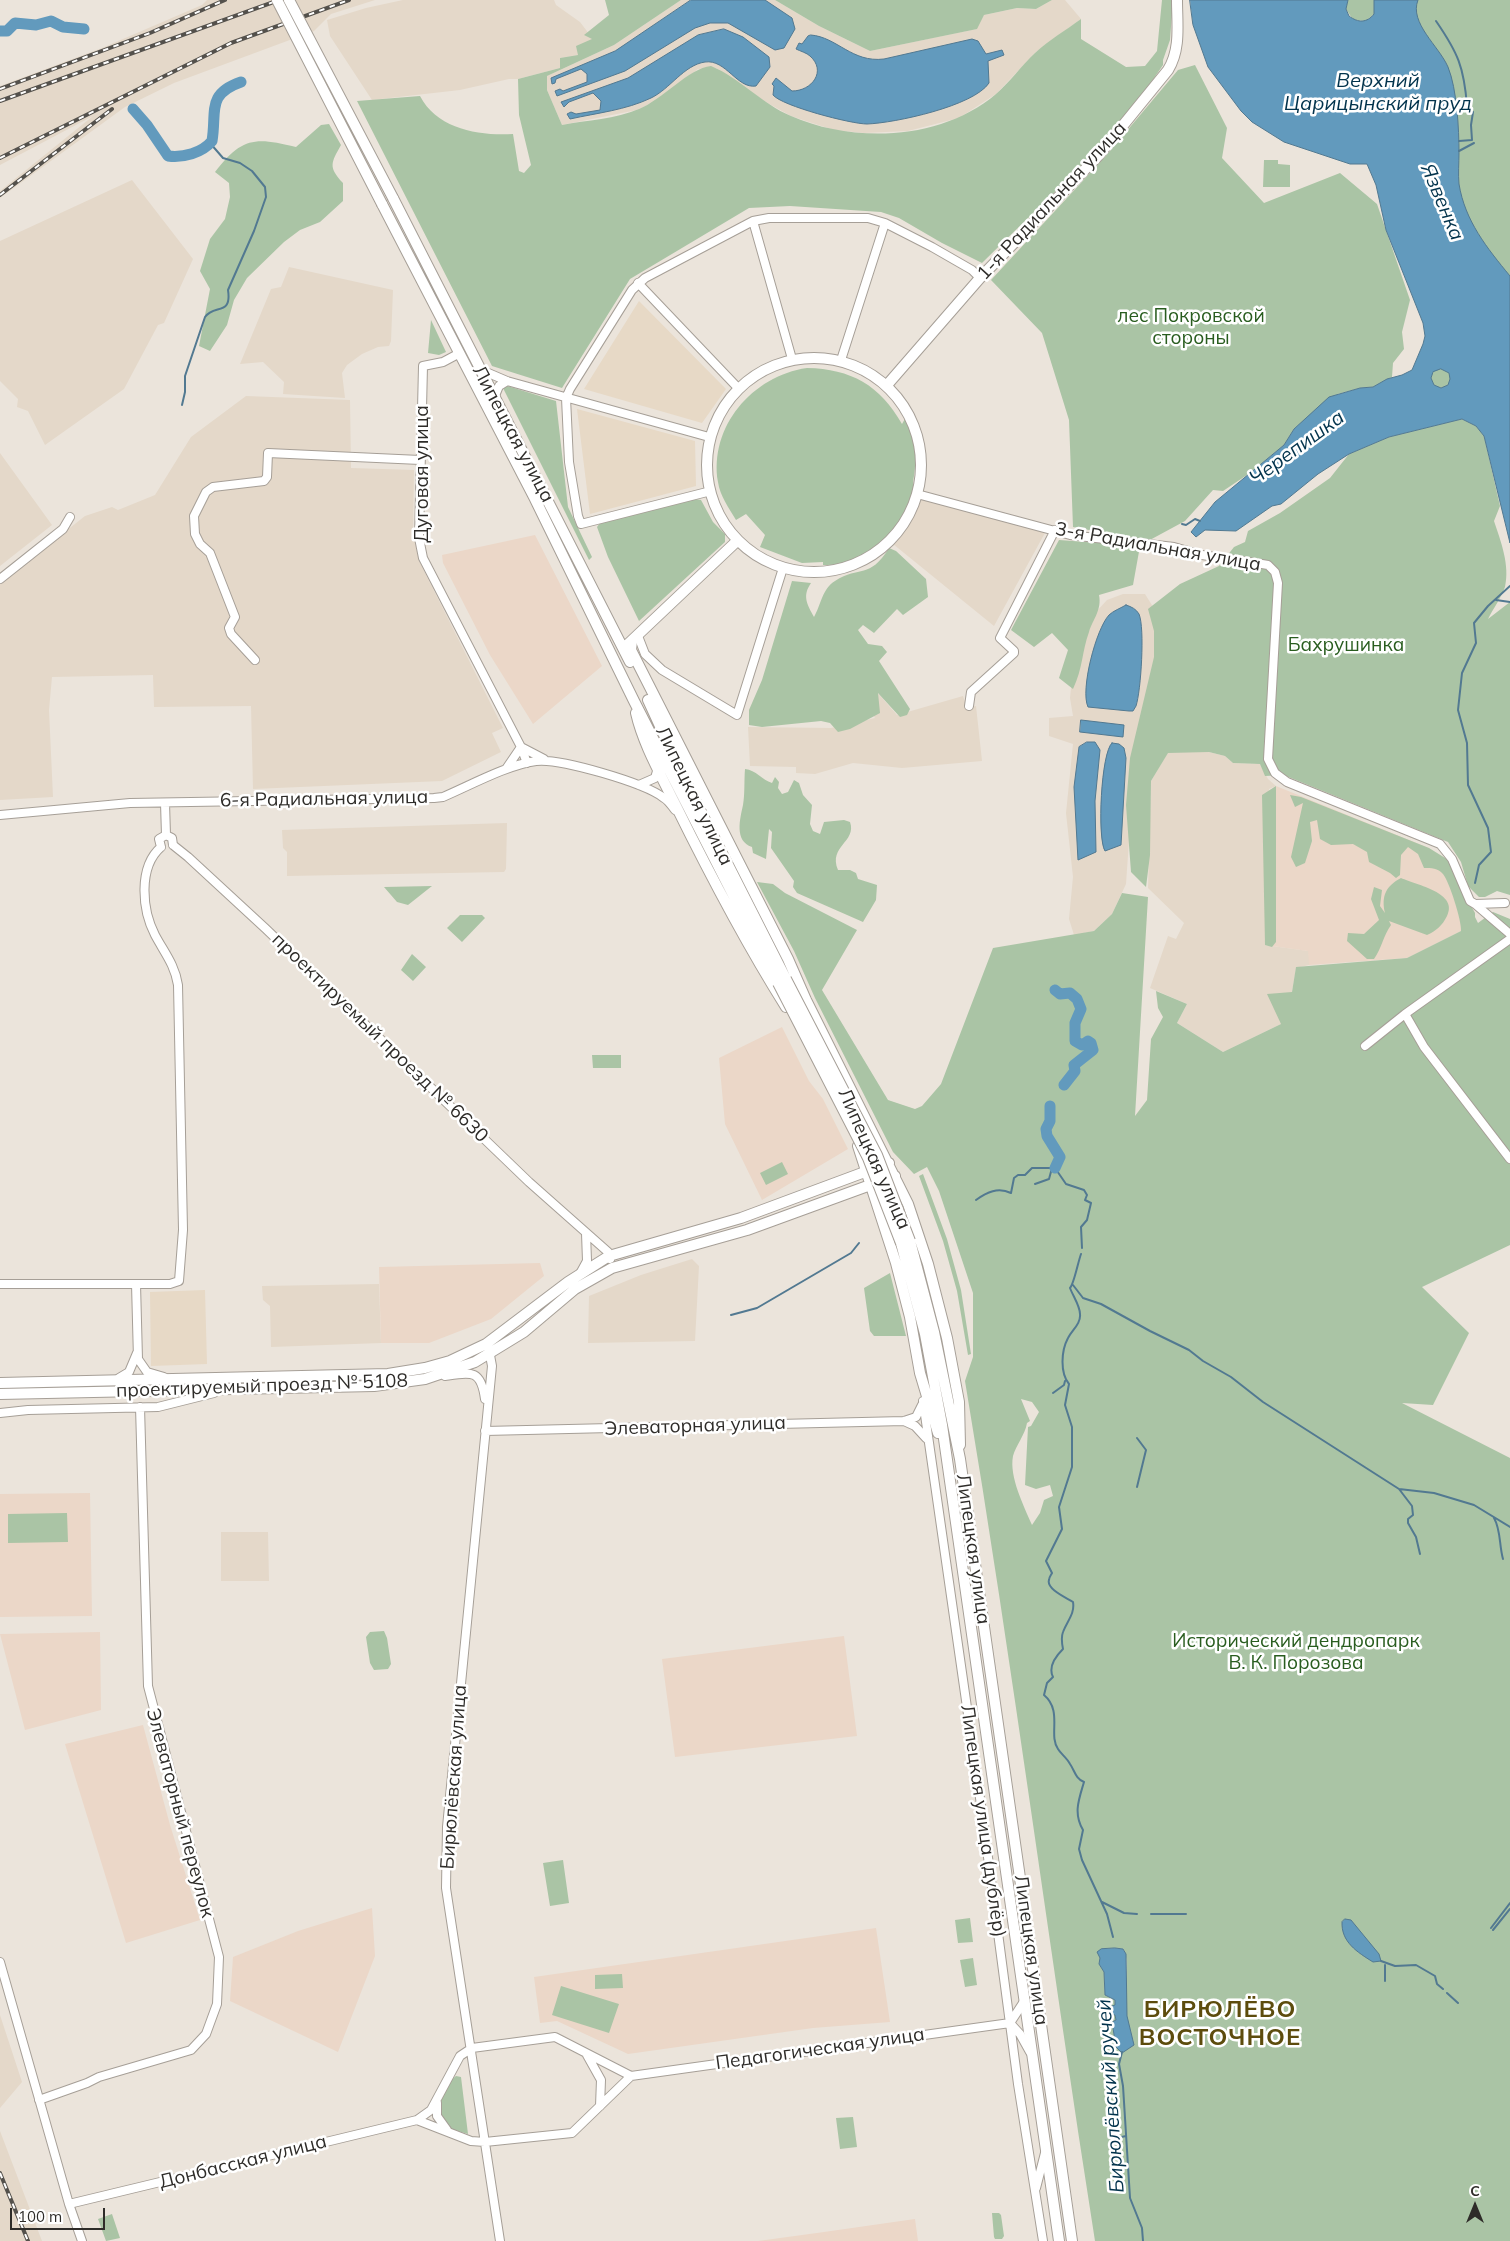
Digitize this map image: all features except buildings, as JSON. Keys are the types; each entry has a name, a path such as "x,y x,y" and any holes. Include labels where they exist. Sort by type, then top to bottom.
{"main road":[{"name":"Липецкая улица","path":"277,0 634,700 877,1155 934,1332 959,1457 1072,2241"},
{"name":"Липецкая улица","path":"289,0 584,570 784,983"},
{"name":"1-я Радиальная улица","path":"887,385 980,278 1098,156 1168,70 1176,54 1177,0"},
{"path":"792,359 841,360 874,375 887,385 904,406 919,440 921,461 917,494 905,522 890,541 857,564 820,572 783,568 757,556 737,541 718,516 707,492 706,460 709,437 720,415 739,389 792,359"},
{"path":"614,658 737,541"},
{"path":"635,638 631,650 668,727 788,959 784,983 830,1089 859,1149 867,1171 910,1317 920,1373 945,1456"},
{"path":"645,693 668,727"},
{"path":"634,700 638,721 658,768 758,962 784,983 896,1176 914,1220 928,1264 947,1338 959,1402 961,1424 959,1457"},
{"name":"проектируемый проезд № 5108","path":"0,1394 374,1386 402,1384 431,1378 475,1362 578,1275 609,1256 740,1218 889,1163"},
{"name":"проектируемый проезд № 5108","path":"0,1383 388,1374 425,1368 489,1349 524,1332 574,1289 612,1268 747,1230 896,1176"},
{"name":"Липецкая улица","path":"906,1242 942,1425 945,1456 1035,2063 1059,2241"}],"street":[{"path":"707,492 581,524 576,508 571,477 566,398 599,341 638,284 753,221 769,218 868,218 885,223 948,256 980,278"},
{"path":"753,221 792,359"},
{"path":"841,360 885,223"},
{"path":"638,284 739,389"},
{"name":"Дуговая улица","path":"458,354 443,362 428,363 422,366 418,538 423,558 521,747 527,763"},
{"path":"479,369 506,381 709,437"},
{"path":"494,398 498,386 506,381"},
{"path":"256,660 231,634 228,628 235,617 210,553 200,544 195,534 194,516 206,492 214,487 264,481 267,478 268,453 420,460"},
{"name":"3-я Радиальная улица","path":"917,494 1056,530 1070,536 1174,546 1202,556 1227,557 1270,567 1278,577 1268,759 1272,769 1287,782 1440,844 1449,854 1468,896 1510,934"},
{"path":"0,578 63,529 70,517"},
{"path":"969,706 971,692 1014,653 1000,638 1056,530"},
{"path":"635,638 646,654 662,670 738,715 783,568"},
{"path":"505,771 521,747 548,761"},
{"name":"6-я Радиальная улица","path":"0,815 110,805 434,798 443,797 527,763 548,761 639,785 665,798 685,823"},
{"path":"639,785 655,778 658,768"},
{"path":"165,803 166,835"},
{"path":"166,835 172,838 172,846 166,850 161,847 159,839 166,835"},
{"name":"проектируемый проезд № 6630","path":"172,846 188,857 266,929 457,1113 608,1252 609,1256"},
{"path":"0,1284 170,1284 179,1281 183,1230 178,985 172,964 150,923 146,881 150,859 161,847"},
{"path":"1475,904 1505,903"},
{"path":"1365,1046 1405,1014 1510,939"},
{"path":"1405,1014 1424,1047 1510,1159"},
{"path":"884,1227 886,1214 895,1207 904,1209 914,1220"},
{"path":"578,1275 587,1261 586,1233"},
{"path":"609,1256 612,1268"},
{"path":"136,1284 137,1353 140,1365 147,1372 173,1379"},
{"path":"487,1411 489,1349"},
{"path":"104,1380 128,1374 137,1353"},
{"path":"431,1378 465,1372 475,1374 482,1382 487,1411"},
{"name":"Липецкая улица (дублёр)","path":"920,1373 927,1441 1043,2241"},
{"path":"0,1413 28,1410 158,1407 235,1389"},
{"path":"904,1421 916,1417 923,1401"},
{"name":"Элеваторный переулок","path":"39,2100 87,2084 99,2077 191,2050 206,2034 219,1994 219,1957 148,1686 140,1407"},
{"name":"Бирюлёвская улица","path":"487,1411 447,1827 446,1888 472,2048 500,2241"},
{"path":"904,1421 920,1430 927,1441"},
{"name":"Элеваторная улица","path":"485,1431 904,1421"},
{"path":"0,1962 69,2204 82,2241"},
{"path":"1025,1999 1010,2023 1028,2048 1035,2063"},
{"name":"Педагогическая улица","path":"631,2076 1010,2023"},
{"path":"555,2037 631,2076 572,2133 485,2142 471,2141 417,2120 427,2114 460,2056 472,2048 555,2037"},
{"path":"585,2052 602,2080 600,2106"},
{"path":"438,2096 437,2116 450,2133"},
{"name":"Донбасская улица","path":"69,2204 417,2120"},
{"path":"1035,2192 1046,2152"}],"shaded area":[{"path":"207,0 375,0 331,14 314,31 174,83 125,107 0,198 0,191 93,116 0,165 0,86 102,48 202,5"},
{"path":"403,0 554,0 556,5 580,22 593,39 578,55 560,58 560,68 518,79 509,79 460,90 372,100 330,36 327,20 366,8"},
{"path":"681,0 775,0 819,26 870,51 976,29 984,15 1017,8 1036,9 1052,0 1065,0 1081,19 1036,52 996,94 959,118 908,131 864,133 834,130 812,123 791,116 764,101 716,68 698,69 658,100 637,110 562,125 547,90 547,76 614,45"},
{"path":"132,180 193,259 164,323 158,325 124,389 45,445 28,411 17,407 18,399 0,381 0,241"},
{"path":"289,267 393,290 391,341 389,346 378,347 362,354 347,365 342,373 345,398 283,394 284,382 263,362 240,364 271,289 281,287"},
{"path":"639,301 726,389 702,423 584,389"},
{"path":"246,396 350,400 351,468 414,470 413,532 419,561 503,728 492,733 501,752 442,781 253,789 251,706 154,707 153,675 52,677 49,710 53,797 0,800 0,583 85,516 112,507 118,510 155,495 191,437"},
{"path":"577,409 695,441 696,486 590,514"},
{"path":"0,453 52,525 0,566"},
{"path":"921,499 1046,531 994,626 893,544 908,525"},
{"path":"535,535 602,666 533,724 490,655 443,563 442,555"},
{"path":"1123,594 1145,594 1155,610 1156,667 1136,740 1126,884 1112,914 1094,931 1074,935 1069,919 1073,877 1066,813 1073,744 1049,736 1049,718 1073,716 1070,698 1072,678 1095,613 1107,600"},
{"path":"863,676 897,715 963,696 967,708 976,706 982,761 902,768 853,763 815,774 796,773 796,767 750,766 748,727 831,728 875,718 849,682"},
{"path":"1168,752 1209,752 1225,756 1233,763 1260,764 1268,779 1276,786 1269,789 1265,945 1309,951 1309,965 1296,968 1292,992 1281,1024 1223,1052 1177,1023 1187,1004 1150,988 1168,936 1176,939 1184,923 1148,888 1151,781"},
{"path":"1276,786 1429,848 1460,886 1475,913 1461,931 1407,958 1309,965 1308,951 1265,945 1262,795"},
{"path":"507,823 506,869 504,872 287,876 287,852 283,848 282,830"},
{"path":"782,1027 809,1081 823,1099 848,1149 762,1200 725,1124 719,1058"},
{"path":"692,1259 699,1266 695,1341 588,1343 589,1296 641,1275"},
{"path":"540,1263 544,1276 491,1319 429,1343 381,1343 379,1267"},
{"path":"379,1284 381,1343 271,1347 270,1306 263,1300 262,1286"},
{"path":"205,1290 207,1364 151,1366 150,1292"},
{"path":"90,1493 92,1616 0,1617 0,1494"},
{"path":"221,1532 268,1532 269,1581 221,1581"},
{"path":"100,1632 101,1710 25,1730 0,1634"},
{"path":"844,1636 857,1736 675,1757 662,1659"},
{"path":"143,1725 170,1825 200,1920 126,1943 65,1744"},
{"path":"372,1908 375,1956 338,2052 230,2001 233,1957 298,1931"},
{"path":"876,1928 890,2022 813,2028 628,2054 557,2021 540,2023 534,1977"},
{"path":"0,2015 22,2082 0,2108"},
{"path":"0,2131 42,2241 0,2241"},
{"path":"915,2219 918,2241 758,2241 824,2232"}],"green space":[{"path":"605,0 681,0 614,45 547,76 547,90 562,125 611,117 639,109 657,99 694,72 711,66 732,77 770,105 791,116 816,125 842,131 897,133 924,129 950,121 974,109 996,94 1040,48 1081,19 1081,39 1126,67 1145,66 1157,51 1162,0 1173,0 1170,40 1163,65 1123,119 1101,144 982,263 899,218 881,212 790,206 749,208 630,279 562,388 492,366 357,101 420,96 427,107 437,116 460,128 487,134 513,134 519,171 524,173 531,165 519,115 518,79 560,68 560,58 578,55 576,46 592,39 584,35 609,15"},
{"path":"775,0 1052,0 1036,9 1017,8 984,15 977,29 870,51 819,26"},
{"path":"1348,0 1374,0 1374,14 1366,21 1353,20 1346,9"},
{"path":"1386,0 1510,0 1510,410"},
{"name":"лес Покровской стороны","path":"1195,65 1227,128 1222,158 1264,203 1340,173 1377,204 1410,300 1402,332 1404,349 1393,363 1392,377 1373,387 1360,388 1338,394 1294,429 1284,445 1247,475 1223,491 1213,490 1185,521 1148,541 1073,527 1069,420 1042,333 991,280 1104,158 1178,70"},
{"path":"329,124 341,145 333,161 333,169 343,183 343,201 320,222 300,230 284,242 247,278 234,300 227,325 210,351 199,346 210,289 200,271 210,239 225,219 230,197 229,183 215,172 233,152 242,146 259,141 296,147 321,125"},
{"path":"1264,160 1278,160 1278,164 1290,165 1290,187 1263,187"},
{"path":"431,320 446,352 439,355 428,353"},
{"path":"807,368 823,369 851,376 874,389 893,410 902,424 906,417 912,431 915,446 913,496 898,525 878,546 852,561 838,564 823,565 823,562 802,563 760,547 765,535 746,514 736,520 723,497 718,482 717,462 720,442 728,424 739,407 752,393 769,381 787,373"},
{"path":"1441,368 1448,371 1451,378 1448,385 1441,388 1434,385 1431,378 1434,371"},
{"path":"501,384 556,401 568,507 592,557 589,560"},
{"name":"Бахрушинка","path":"1462,419 1476,426 1484,436 1500,506 1494,521 1504,554 1506,579 1505,587 1488,619 1510,602 1510,895 1497,891 1485,897 1479,897 1468,886 1461,862 1448,842 1283,775 1265,776 1260,764 1233,763 1225,756 1209,752 1168,753 1151,781 1150,855 1146,887 1131,872 1126,805 1130,758 1154,657 1154,631 1148,609 1180,584 1219,566 1234,547 1245,542 1248,531 1280,513 1330,478 1349,454 1389,437"},
{"path":"695,499 701,500 713,522 725,534 725,542 639,621 608,557 597,527 600,523"},
{"path":"1059,540 1140,546 1133,585 1099,595 1098,610 1087,639 1079,674 1073,689 1059,678 1068,650 1052,633 1034,647 1011,630"},
{"path":"889,548 896,551 926,579 928,597 903,615 897,609 874,633 863,625 858,630 868,644 882,646 887,652 879,661 910,709 907,715 900,717 878,693 880,713 850,729 838,732 830,723 821,721 762,727 749,725 749,710 762,680 792,581 811,583 806,596 814,617 824,593 831,584 844,576 870,568 882,558"},
{"path":"745,769 772,783 775,777 779,782 778,788 782,794 788,792 794,780 799,783 803,795 812,805 810,824 813,831 820,834 824,822 844,820 850,822 850,835 839,850 836,862 838,870 850,870 856,873 858,879 877,885 876,900 863,922 797,893 793,887 794,881 771,848 772,832 769,829 766,859 753,853 752,847 746,844 740,835"},
{"path":"1276,786 1276,942 1272,947 1265,945 1262,795"},
{"name":"Исторический дендропарк В. К. Порозова","path":"1290,795 1301,797 1429,848 1450,861 1478,923 1493,912 1510,919 1510,1245 1422,1287 1469,1333 1433,1405 1402,1403 1510,1458 1510,2241 1095,2241 983,1488 965,1381 973,1357 973,1293 939,1191 927,1167 914,1174 893,1152 815,998 794,951 757,882 773,884 785,893 857,930 822,990 888,1100 915,1109 922,1106 941,1084 993,948 1094,931 1112,914 1122,893 1148,897 1135,1116 1147,1100 1151,1039 1163,1017 1158,1008 1156,991 1187,1004 1177,1023 1223,1052 1281,1024 1267,994 1292,992 1296,967 1407,958 1461,931 1455,901 1443,874 1437,869 1424,868 1418,854 1408,847 1401,855 1400,875 1396,878 1369,862 1367,852 1353,844 1331,845 1320,839 1317,820 1310,822 1312,841 1305,863 1296,867 1291,857 1303,803 1295,807","holes":["1021,1399 1032,1402 1039,1412 1031,1426 1028,1427 1025,1485 1036,1489 1050,1485 1053,1496 1044,1500 1040,1513 1032,1525 1015,1482 1012,1464 1014,1452 1027,1423 1030,1421","1103,1949 1123,1949 1127,1964 1125,1987 1117,2028 1115,2000 1105,1995 1104,1972 1099,1964"]},
{"path":"1401,878 1426,887 1442,896 1447,901 1449,908 1447,916 1438,928 1427,935 1389,921 1391,925 1377,955 1374,959 1367,959 1347,941 1348,933 1364,934 1379,920 1371,899 1374,887 1382,890 1380,906 1385,913 1384,897 1386,892 1392,884"},
{"path":"432,886 408,905 397,902 384,887"},
{"path":"460,915 482,915 485,918 462,942 447,928"},
{"path":"412,954 426,967 413,981 401,970"},
{"path":"592,1055 621,1055 621,1068 593,1068"},
{"path":"782,1162 788,1174 766,1185 760,1173"},
{"path":"923,1174 947,1239 961,1290 971,1354 968,1355 957,1291 943,1241 919,1176"},
{"path":"890,1273 906,1336 874,1336 870,1331 864,1288"},
{"path":"67,1513 68,1542 8,1543 8,1514"},
{"path":"384,1631 391,1664 388,1669 374,1670 370,1663 366,1637 370,1632"},
{"path":"563,1860 569,1903 550,1906 543,1863"},
{"path":"970,1918 973,1942 958,1943 955,1920"},
{"path":"973,1958 977,1985 965,1987 960,1960"},
{"path":"622,1974 623,1988 595,1989 595,1975"},
{"path":"561,1986 619,2004 609,2033 552,2015"},
{"path":"456,2076 461,2077 468,2134 451,2129 441,2120 438,2103 450,2081"},
{"path":"853,2117 857,2147 840,2149 836,2118"},
{"path":"992,2213 999,2213 1001,2215 1004,2236 1002,2239 995,2239 994,2237"},
{"path":"112,2214 120,2238 106,2241 98,2219"}],"water":[{"path":"691,0 765,0 792,18 795,29 784,48 775,50 728,23 710,23 695,28 625,71 557,96 555,91 560,89 563,91 587,82 587,74 581,69 556,79 555,83 552,84 551,78 615,51"},
{"name":"Верхний Царицынский пруд","path":"1190,0 1348,0 1346,9 1349,16 1362,21 1374,14 1374,0 1418,0 1416,9 1421,26 1444,59 1454,86 1459,133 1459,184 1466,210 1478,233 1510,276 1510,543 1484,436 1476,426 1462,419 1389,437 1349,454 1318,474 1281,504 1272,506 1236,531 1205,530 1196,537 1191,532 1215,502 1284,445 1294,429 1329,397 1360,388 1373,387 1387,379 1412,370 1425,336 1423,323 1386,230 1376,185 1367,164 1350,164 1284,142 1252,122 1241,111 1208,67 1193,25","holes":["1441,369 1449,373 1448,385 1441,388 1434,385 1431,378 1433,372"]},
{"path":"724,29 743,37 769,57 770,67 756,86 749,86 743,83 719,65 705,62 697,64 684,72 651,98 622,108 570,119 567,114 571,112 576,114 600,110 601,101 593,93 569,102 564,107 561,102 628,78 698,35"},
{"path":"811,35 829,40 854,54 873,59 884,59 972,39 978,41 986,54 1002,50 1004,55 988,61 989,83 981,91 968,99 914,117 867,124 833,118 802,109 773,95 774,86 772,84 776,78 792,91 806,88 815,79 817,68 815,62 809,55 796,49 799,43 802,44"},
{"path":"1126,605 1137,611 1141,621 1142,660 1136,706 1133,711 1088,707 1086,687 1099,633 1109,615"},
{"path":"1081,720 1124,725 1123,737 1080,732"},
{"path":"1087,742 1095,742 1100,750 1095,801 1096,852 1078,860 1074,787 1079,747"},
{"path":"1112,743 1119,744 1124,748 1126,758 1121,845 1105,851 1101,830 1101,796 1105,762"},
{"path":"1345,1919 1351,1920 1379,1954 1381,1961 1373,1962 1351,1946 1342,1929 1342,1922"},
{"path":"1101,1949 1123,1949 1126,1954 1127,2016 1134,2045 1122,2053 1116,2047 1112,2022 1116,2020 1115,2015 1109,2013 1109,2007 1115,2005 1115,2000 1105,1995 1104,1972 1099,1964 1100,1958 1097,1952"}],"waterway":[{"path":"0,31 7,31 15,23 36,25 51,21 63,27 84,29"},
{"path":"1436,21 1450,42 1459,61 1467,106"},
{"path":"133,109 147,125 168,156 186,155 198,152 212,141 215,105 218,98 222,92 241,82"},
{"path":"1459,141 1472,140 1471,125 1473,112"},
{"path":"182,405 185,392 185,376 205,317 209,313 225,307 229,298 228,290 254,231 266,197 265,187 252,171 240,163 223,158 210,143"},
{"path":"1459,151 1474,143"},
{"path":"1182,524 1186,525 1195,519 1200,521"},
{"path":"1475,883 1479,865 1491,852 1488,828 1468,785 1467,743 1458,710 1462,673 1476,643 1474,623 1488,606 1510,586"},
{"path":"1496,600 1510,602"},
{"name":"Черепишка","path":"1055,990 1060,994 1070,993 1077,999 1081,1009 1075,1023 1075,1041 1082,1045 1088,1041 1091,1043 1093,1050 1074,1065 1075,1071 1064,1085"},
{"name":"Черепишка","path":"1050,1106 1050,1121 1046,1129 1047,1136 1060,1157 1055,1168"},
{"name":"Бирюлёвский ручей","path":"976,1200 997,1190 1011,1193 1014,1178 1018,1175 1025,1175 1032,1168 1055,1168 1066,1184 1084,1190 1087,1195 1085,1200 1091,1203 1087,1220 1081,1227 1082,1248"},
{"path":"1035,1184 1049,1179 1052,1168"},
{"name":"Черепишка","path":"731,1315 757,1308 851,1253 859,1243"},
{"name":"Бирюлёвский ручей","path":"1081,1254 1070,1288 1079,1308 1080,1318 1066,1343 1062,1362 1064,1374 1069,1384 1065,1405 1072,1427 1072,1467 1059,1507 1062,1529 1046,1561 1052,1573 1049,1579 1051,1587 1073,1602 1073,1606 1072,1614 1062,1634 1063,1649 1053,1662 1051,1670 1053,1677 1047,1683 1044,1695 1050,1701 1053,1708 1055,1743 1077,1776 1084,1782 1078,1806 1078,1818 1083,1830 1079,1849 1082,1860 1107,1914 1113,1937"},
{"path":"1073,1285 1083,1298 1101,1304 1189,1350 1203,1361 1231,1377 1263,1402 1399,1489 1434,1493 1474,1505 1510,1527"},
{"path":"1053,1393 1064,1385 1065,1381"},
{"path":"1137,1438 1146,1450 1137,1487"},
{"path":"1399,1489 1412,1506 1413,1515 1408,1519 1408,1523 1416,1537 1420,1554"},
{"path":"1494,1518 1498,1528 1503,1559"},
{"path":"1102,1902 1124,1913 1137,1914"},
{"path":"1491,1928 1510,1903"},
{"path":"1493,1930 1510,1909"},
{"path":"1151,1914 1186,1914"},
{"path":"1381,1961 1395,1966 1416,1965 1435,1976 1437,1984 1443,1989"},
{"path":"1385,1965 1385,1981"},
{"path":"1447,1993 1458,2003"},
{"name":"Бирюлёвский ручей","path":"1122,2052 1119,2064 1123,2086 1130,2198 1142,2228 1143,2241"},
{"path":"1117,2138 1126,2136"}],"railway":[{"path":"0,89 150,33 225,0"},
{"path":"0,101 279,0"},
{"path":"0,158 231,43 349,0"},
{"path":"0,195 112,109"},
{"path":"0,2173 28,2241"}],"district":[{"name":"БИРЮЛЁВО ВОСТОЧНОЕ","path":"1220,2024"}],"water label":[{"name":"Язвенка","path":"1442,202"}]}
